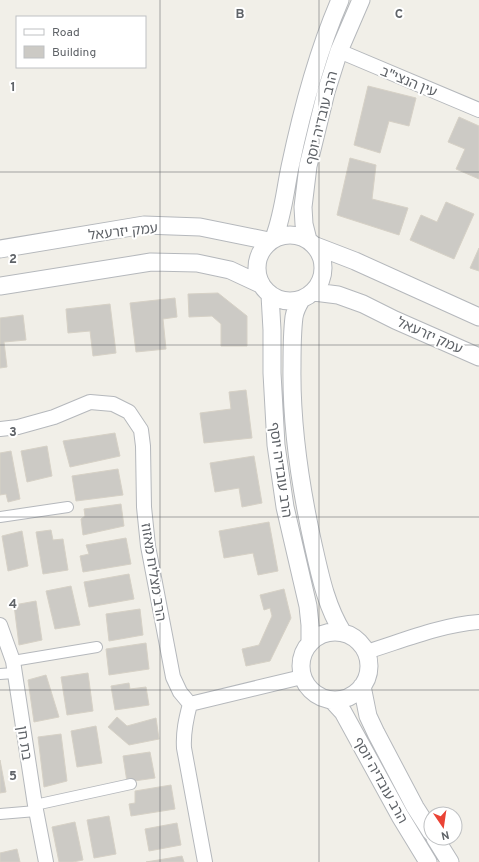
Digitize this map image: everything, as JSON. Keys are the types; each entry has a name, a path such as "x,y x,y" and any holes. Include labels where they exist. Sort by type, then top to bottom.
{"street":[{"name":"הרב עובדיה יוסף","path":"272,240 280,224 290,167 309,87 340,0"},
{"name":"הרב עובדיה יוסף","path":"312,243 304,224 303,207 308,166 326,92 339,51 362,0"},
{"name":"עין הנצי\"ב","path":"339,51 479,110"},
{"name":"עמק יזרעאל","path":"0,249 144,225 200,227 272,240"},
{"path":"265,289 257,274 257,261 262,249 272,240 283,235 294,234 479,317"},
{"path":"0,286 151,262 197,263 230,270 265,289 283,301 307,296 319,285 324,271 322,258 312,243"},
{"name":"הרב עובדיה יוסף","path":"265,289 272,330 272,374 276,445 285,507 308,606 310,643"},
{"name":"עמק יזרעאל","path":"307,296 338,295 362,304 479,357"},
{"name":"הרב עובדיה יוסף","path":"307,296 294,316 292,342 292,384 296,444 304,503 320,574 329,606 343,633"},
{"name":"הרב מצליח מאזוז","path":"0,429 18,427 54,417 90,402 113,404 129,412 141,430 144,446 144,507 148,546 169,663 173,678 180,692 190,704"},
{"path":"0,517 68,507"},
{"path":"366,652 428,632 479,622"},
{"name":"בת חן","path":"0,625 13,667 46,862"},
{"path":"329,632 343,633 360,643 366,652 369,666 367,677 362,686 355,693 344,698 332,700 316,694 304,682 301,663 306,648 313,639 329,632"},
{"path":"0,674 13,667 96,647"},
{"path":"205,862 184,748 186,717 190,704 302,677"},
{"name":"הרב עובדיה יוסף","path":"362,686 368,716 423,820"},
{"name":"הרב עובדיה יוסף","path":"332,700 343,712 400,816 428,862"},
{"path":"0,814 36,808 131,784"},
{"path":"440,846 450,862"}],"building":[{"path":"368,86 416,98 409,126 389,121 380,153 354,145"},
{"path":"459,117 479,126 479,179 456,169 465,149 448,142"},
{"path":"350,158 376,165 372,199 408,208 399,235 337,215"},
{"path":"446,202 474,214 454,259 410,240 421,215 437,222"},
{"path":"479,248 479,271 470,268"},
{"path":"218,293 247,316 247,346 221,346 221,324 212,316 189,317 188,294"},
{"path":"175,298 177,317 163,319 166,349 136,352 130,303"},
{"path":"110,304 116,353 93,356 90,331 68,333 66,309"},
{"path":"23,315 26,340 4,342 7,367 0,368 0,318"},
{"path":"246,390 252,438 204,443 200,413 231,409 229,392"},
{"path":"115,433 120,456 70,467 63,441"},
{"path":"47,446 52,476 27,482 21,451"},
{"path":"11,451 20,499 8,502 6,494 0,495 0,453"},
{"path":"254,456 262,503 242,507 239,488 215,492 210,463"},
{"path":"118,469 123,495 76,501 72,476"},
{"path":"121,504 124,526 83,535 81,519 85,516 84,509"},
{"path":"269,522 278,571 258,575 253,553 224,558 219,531"},
{"path":"51,530 53,540 63,539 68,570 43,574 36,532"},
{"path":"22,531 28,566 8,571 2,536"},
{"path":"126,538 131,564 83,572 80,556 89,554 86,545"},
{"path":"129,574 134,599 89,607 84,582"},
{"path":"71,586 80,625 55,629 46,591"},
{"path":"284,589 291,618 270,661 246,666 242,649 259,645 272,616 270,608 264,610 260,595"},
{"path":"36,601 42,640 19,645 14,605"},
{"path":"140,609 143,635 109,641 106,614"},
{"path":"146,643 149,669 109,675 106,649"},
{"path":"88,673 93,711 67,715 61,677"},
{"path":"46,675 59,717 34,722 28,680"},
{"path":"129,683 130,689 146,687 149,705 115,710 111,686"},
{"path":"117,717 127,726 156,718 159,739 129,745 108,727"},
{"path":"96,726 102,763 77,767 71,731"},
{"path":"61,734 67,781 44,787 38,737"},
{"path":"150,752 155,778 127,782 123,756"},
{"path":"0,760 6,792 0,793"},
{"path":"171,785 175,809 131,816 129,804 135,803 135,791"},
{"path":"109,816 116,854 94,858 87,820"},
{"path":"75,822 83,860 59,862 52,827"},
{"path":"177,823 181,845 149,851 145,829"},
{"path":"17,849 20,862 0,862 0,853"},
{"path":"182,856 184,862 146,862"}]}
